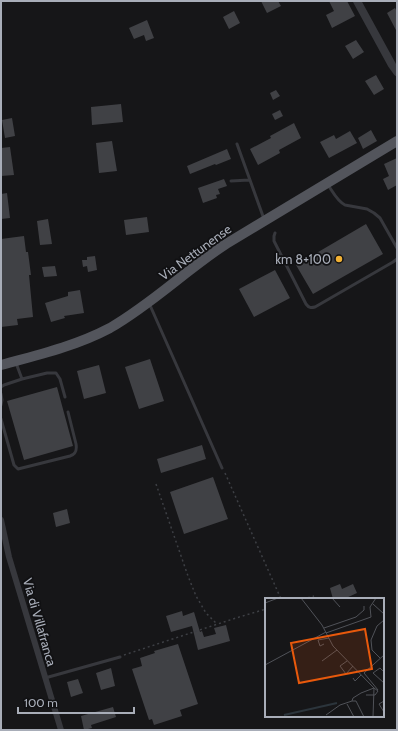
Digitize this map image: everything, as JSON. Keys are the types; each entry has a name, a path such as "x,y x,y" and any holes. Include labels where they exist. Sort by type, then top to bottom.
{"main road":[{"name":"Via Nettunense","path":"1,365 53,351 92,336 121,321 219,248 397,141"}],"street":[{"path":"357,1 397,72"},
{"name":"Via di Villafranca","path":"1,520 9,557 61,730"}],"lane":[{"path":"237,144 264,221"},
{"path":"232,181 250,180"},
{"path":"327,183 342,204 367,209 380,218 397,248"},
{"path":"276,233 274,236 274,241 306,304 312,308 322,304 397,259"},
{"path":"148,302 222,468"},
{"path":"16,361 22,379"},
{"path":"1,387 47,372 56,373 60,379 65,397"},
{"path":"1,394 1,405"},
{"path":"1,419 14,465 18,469 75,454 77,449 68,412"},
{"path":"45,678 120,656"}],"path":[{"path":"222,468 281,598"},
{"path":"156,484 196,596 206,613 217,624"},
{"path":"307,598 314,596"},
{"path":"120,656 265,609"}],"building":[{"path":"261,1 278,1 281,6 267,13"},
{"path":"329,1 347,1 355,16 332,28 326,15 334,11"},
{"path":"395,8 397,12 397,32 387,13"},
{"path":"234,11 240,23 229,29 223,17"},
{"path":"147,20 154,38 146,41 144,35 134,39 129,28"},
{"path":"356,40 364,52 353,59 345,46"},
{"path":"376,75 384,89 374,95 365,81"},
{"path":"276,90 280,96 273,100 270,93"},
{"path":"121,104 123,122 92,125 91,107"},
{"path":"280,110 283,116 275,120 272,114"},
{"path":"12,118 15,136 5,138 2,120"},
{"path":"294,123 301,138 279,150 280,153 258,165 250,149 271,138 270,136"},
{"path":"371,130 377,141 363,149 358,138"},
{"path":"350,131 357,143 329,158 320,142 334,135 336,139"},
{"path":"112,141 117,171 99,173 96,143"},
{"path":"10,147 14,175 1,176 1,148"},
{"path":"227,149 231,159 190,174 187,166"},
{"path":"397,158 397,185 388,190 383,179 389,176 384,164"},
{"path":"224,179 227,186 218,189 220,194 216,195 217,198 203,203 198,188"},
{"path":"7,193 10,218 1,219 1,194"},
{"path":"147,217 149,232 126,235 124,220"},
{"path":"48,219 52,244 40,245 37,221"},
{"name":"km 8+100","path":"366,224 383,254 313,294 296,265"},
{"path":"24,236 31,275 29,275 33,317 17,319 18,325 1,327 1,239"},
{"path":"95,256 97,270 88,272 87,266 83,267 82,260 87,260 87,257"},
{"path":"55,266 57,276 44,277 42,267"},
{"path":"275,270 290,298 254,317 239,289"},
{"path":"80,290 84,313 64,316 65,318 51,322 45,303 68,296 68,292"},
{"path":"150,359 164,401 139,409 125,367"},
{"path":"99,365 106,393 84,399 77,371"},
{"path":"57,387 73,446 24,460 7,401"},
{"path":"202,445 206,459 161,473 157,459"},
{"path":"213,477 228,519 184,534 170,492"},
{"path":"67,509 70,523 56,527 53,513"},
{"path":"340,584 342,589 353,584 357,593 346,598 333,598 330,588"},
{"path":"182,611 183,616 194,612 200,632 202,631 204,637 216,634 214,628 226,625 230,641 198,650 192,626 171,632 166,616"},
{"path":"178,644 198,704 180,710 182,716 154,725 152,719 149,720 132,669 142,666 140,658 155,653 154,651"},
{"path":"111,668 115,686 101,690 96,673"},
{"path":"78,679 83,693 71,697 67,682"},
{"path":"113,707 116,717 91,725 92,728 84,730 81,716"}],"place":[{"name":"km 8+100","path":"339,259"}]}
